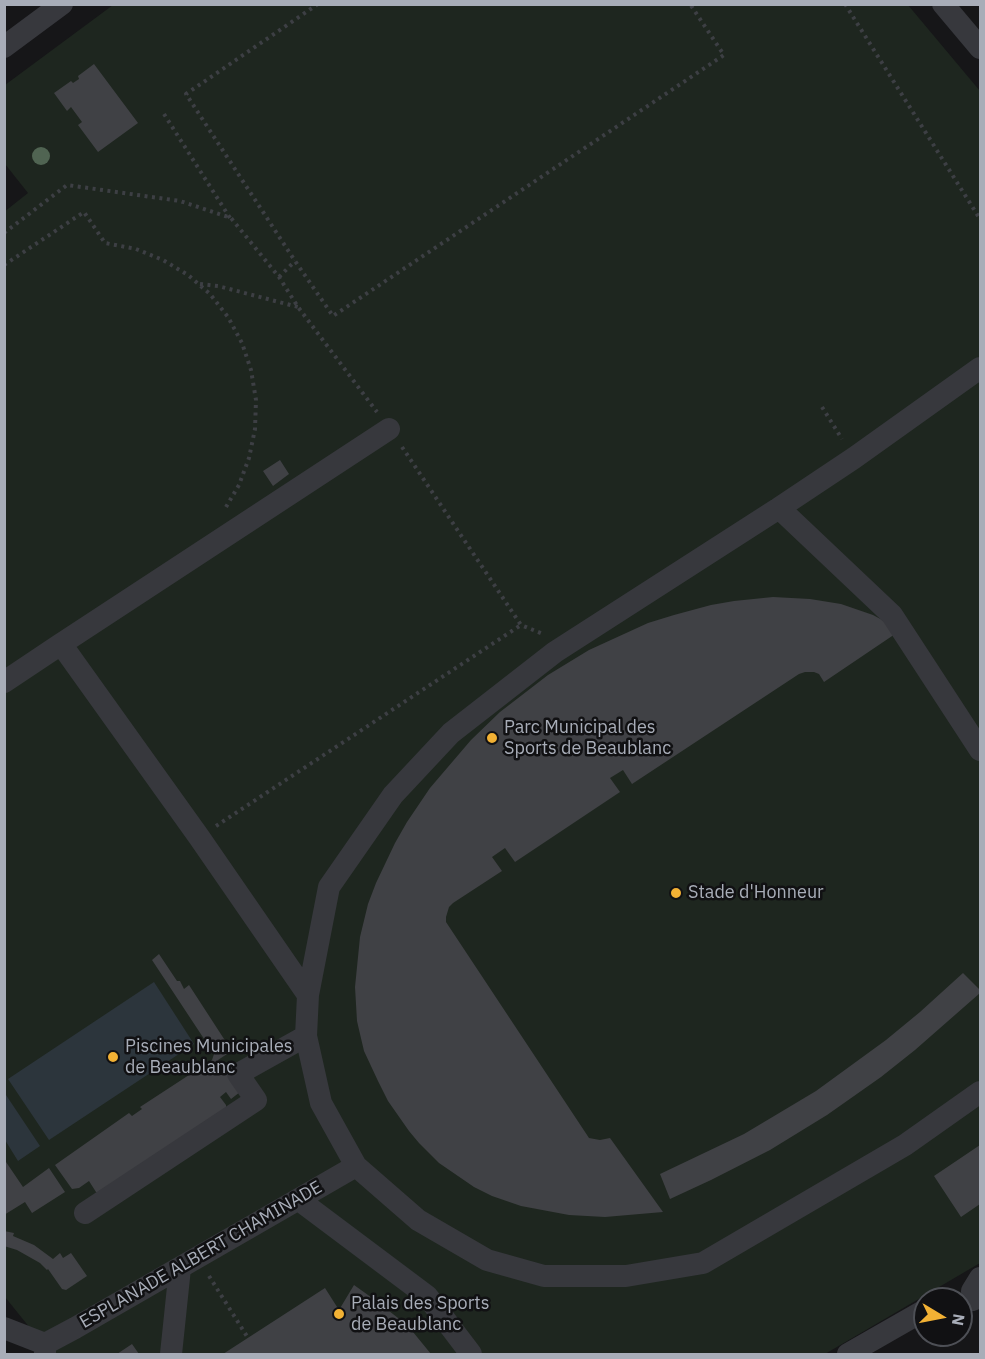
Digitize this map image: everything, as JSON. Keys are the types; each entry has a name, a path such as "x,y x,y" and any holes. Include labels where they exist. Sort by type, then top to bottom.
{"street":[{"path":"4,47 62,4"},
{"path":"943,4 981,48"},
{"path":"981,368 854,458 555,652 451,733 393,795 329,887 308,995 306,1036 321,1103 356,1166 418,1220 487,1260 544,1276 626,1276 704,1263 905,1145 981,1092"},
{"path":"4,682 389,429"},
{"path":"779,508 892,615 981,750"},
{"path":"61,644 308,995"},
{"path":"85,1213 256,1100 238,1074 306,1036"},
{"name":"ESPLANADE ALBERT CHAMINADE","path":"4,1328 45,1349 75,1328 356,1166"},
{"path":"299,1200 427,1296 471,1354"},
{"path":"171,1354 189,1263"},
{"path":"848,1354 913,1317"}],"path":[{"path":"318,4 186,94 333,316 724,54 690,4"},
{"path":"845,4 981,219"},
{"path":"164,114 231,219 279,277 298,307 389,429 521,625 543,633 555,652"},
{"path":"4,234 67,185 180,201 231,219"},
{"path":"4,265 84,212 105,243 136,249 176,267 200,284 219,305 236,330 248,357 256,400 255,429 249,458 239,485 224,510"},
{"path":"279,277 296,261"},
{"path":"200,284 218,286 298,307"},
{"path":"822,407 854,458"},
{"path":"199,837 521,625"},
{"path":"189,1263 248,1338"}],"shaded area":[{"name":"Parc Municipal des Sports de Beaublanc","path":"113,5 908,5 980,91 980,1263 939,1287 913,1287 913,1302 825,1354 51,1354 5,1297 4,212 28,193 5,164 5,85"},
{"path":"154,982 194,1044 49,1140 8,1079"},
{"path":"4,1092 40,1146 18,1161 5,1140"}],"building":[{"path":"94,64 138,123 98,152 78,125 82,122 71,107 67,111 54,93 71,81 73,83 79,79 78,76"},
{"path":"280,460 289,474 273,486 263,471"},
{"path":"773,597 841,604 873,615 901,630 824,682 819,674 814,672 799,674 632,784 623,770 610,778 620,792 515,862 505,848 492,857 502,871 449,907 446,922 589,1138 600,1140 610,1138 663,1212 605,1217 569,1215 521,1206 492,1196 474,1187 439,1163 419,1143 388,1101 364,1051 357,1021 355,987 360,937 376,883 395,843 430,788 471,740 500,712 548,675 589,650 648,623 711,605"},
{"path":"159,954 184,989 189,985 226,1042 222,1045 227,1054 218,1060 240,1092 231,1099 226,1092 220,1097 226,1105 226,1110 100,1194 89,1181 79,1188 72,1189 55,1165 129,1113 132,1116 142,1109 140,1107 212,1060 214,1054 152,960"},
{"path":"963,973 980,990 980,993 881,1077 827,1115 770,1150 670,1199 660,1174 744,1134 816,1091 886,1040"},
{"path":"980,1145 980,1204 961,1217 934,1176"},
{"path":"4,1159 23,1187 49,1168 65,1192 32,1213 25,1202 4,1215"},
{"path":"4,1231 14,1233 13,1236 34,1245 53,1259 60,1253 63,1258 71,1253 87,1276 66,1290 62,1289 48,1269 40,1263 17,1250 4,1246"},
{"name":"Palais des Sports de Beaublanc","path":"354,1285 398,1318 431,1354 223,1354 325,1288 339,1310"},
{"path":"132,1344 139,1354 117,1354"}],"place":[{"name":"Parc Municipal des Sports de Beaublanc","path":"492,738"},
{"name":"Stade d'Honneur","path":"676,893"},
{"name":"Piscines Municipales de Beaublanc","path":"113,1057"},
{"name":"Palais des Sports de Beaublanc","path":"339,1314"}]}
